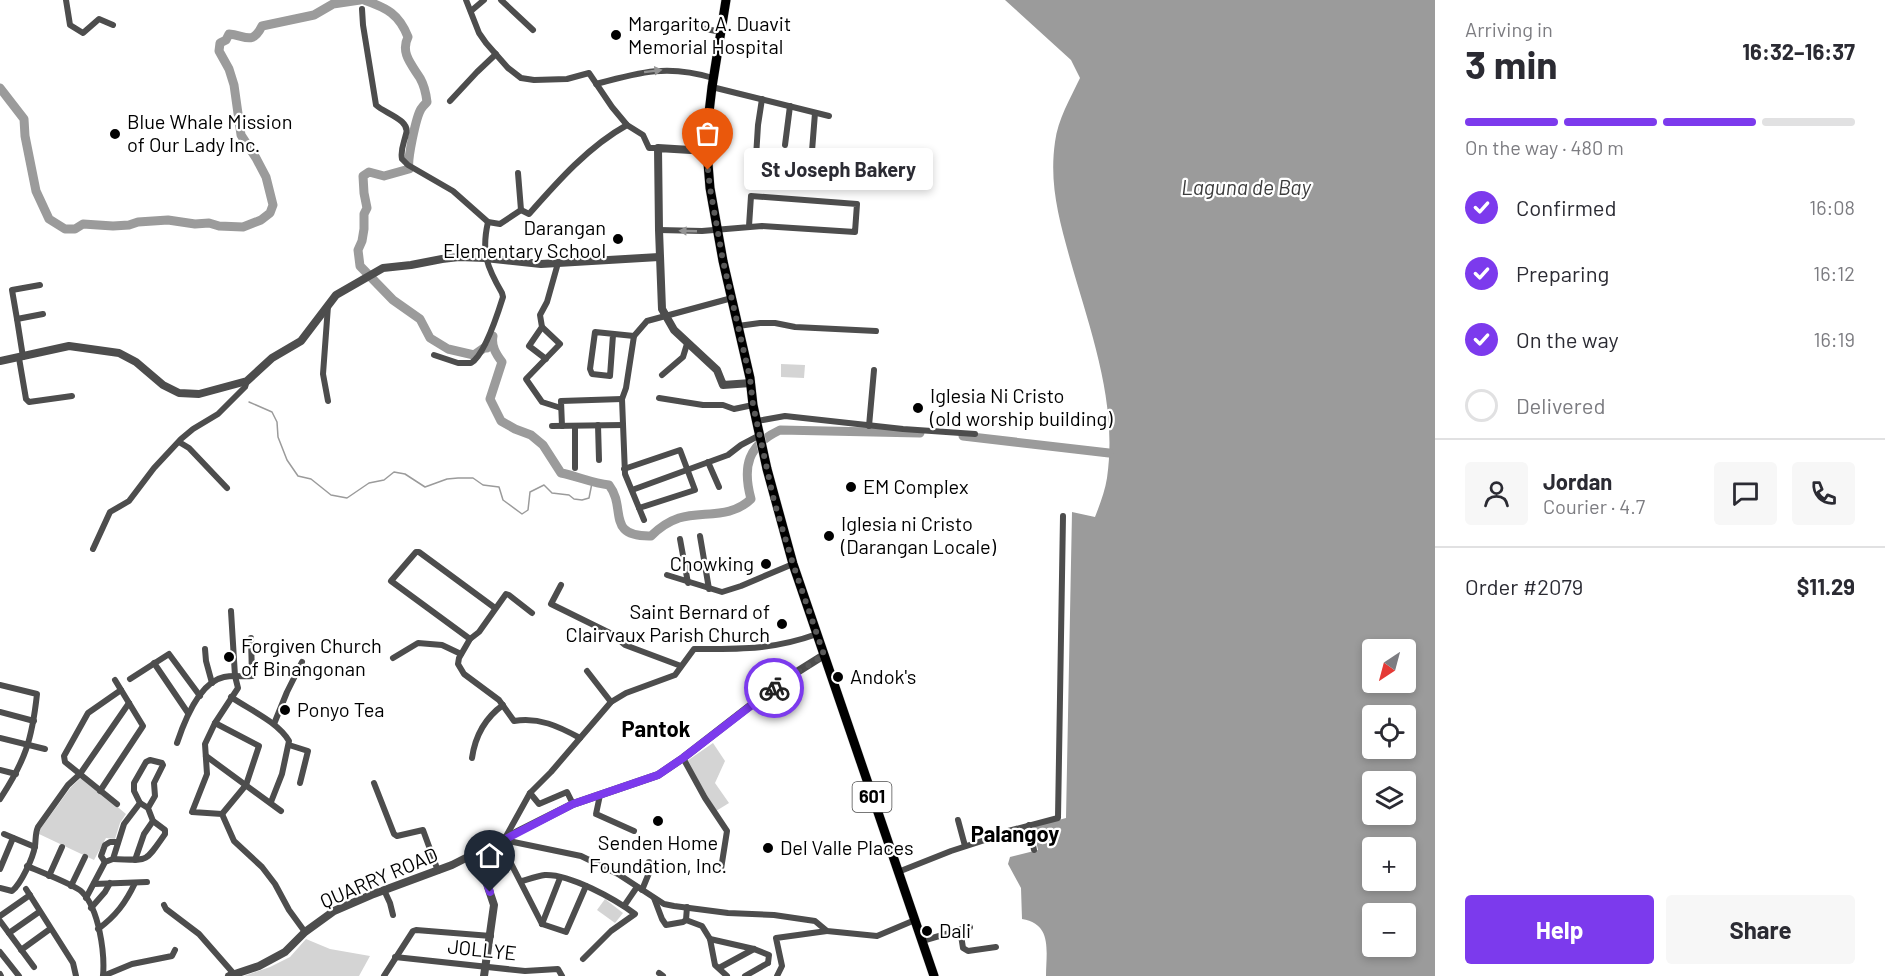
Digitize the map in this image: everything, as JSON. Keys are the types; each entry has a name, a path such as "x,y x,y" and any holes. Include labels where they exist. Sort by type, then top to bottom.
{"main road":[{"name":"601","path":"726,0 712,82 707,151 710,188 751,383 753,405 774,501 793,564 934,976"}],"street":[{"path":"66,0 70,25 83,33 99,19 112,25"},
{"path":"466,0 479,33 508,68 521,78 567,79 589,73 627,125 643,135 649,148 707,151"},
{"path":"471,10 484,0"},
{"path":"501,0 533,30"},
{"path":"362,9 376,105 400,121 408,131 402,150 402,159 408,165 453,191 488,222 500,224 521,210"},
{"path":"691,26 721,32"},
{"path":"450,101 496,54"},
{"path":"596,84 664,69 694,72 712,82 762,99 829,116"},
{"path":"756,157 762,99"},
{"path":"784,145 790,106"},
{"path":"812,151 815,113"},
{"path":"521,210 529,214 581,159 608,135 627,125"},
{"path":"658,148 658,230 662,309 674,330 717,370 723,385 751,383"},
{"path":"518,173 521,210"},
{"path":"658,230 718,230 749,226 855,231 857,204 751,196 749,226"},
{"path":"434,355 465,364 475,361 483,347 503,297 489,271 484,249 488,222"},
{"path":"0,361 69,346 119,353 136,362 163,385 179,393 199,394 247,381 272,358 301,341 336,295 380,269 442,259 486,258 541,264 659,256"},
{"path":"558,263 547,302 540,315 542,327 560,344 526,379 542,402 561,408"},
{"path":"40,285 12,290 26,399 29,402 72,396"},
{"path":"644,520 624,474 622,399 626,388 634,336 648,321 732,298"},
{"path":"328,401 323,374 329,302"},
{"path":"17,319 43,314"},
{"path":"738,326 775,323 795,327 876,330"},
{"path":"542,327 529,346 546,359"},
{"path":"610,376 592,374 590,369 595,332 634,336"},
{"path":"610,385 613,335"},
{"path":"662,375 683,357 687,344"},
{"path":"869,426 874,370"},
{"path":"93,549 110,512 129,501 154,468 179,442 191,430 218,414 245,387 247,381"},
{"path":"659,398 703,405 723,405 734,409 753,405"},
{"path":"562,426 561,401 622,399"},
{"path":"757,421 785,416 869,426 975,434"},
{"path":"598,425 599,460"},
{"path":"552,426 623,425"},
{"path":"575,426 575,468"},
{"path":"632,490 728,455 760,435"},
{"path":"179,442 189,448 227,488"},
{"path":"624,469 680,450 688,469 695,490 639,508"},
{"path":"708,462 719,487"},
{"path":"898,872 993,835 1058,818 1063,516"},
{"path":"700,536 709,589"},
{"path":"680,539 688,583"},
{"path":"470,639 392,581 419,552 495,608"},
{"path":"667,575 722,592 793,564"},
{"path":"561,585 551,604 612,634 625,645 681,666"},
{"path":"532,613 506,594 479,632 470,639 458,664 464,674 499,700 514,721 530,719 542,721 580,738"},
{"path":"222,814 192,812 207,774 205,744 215,723 238,688 235,676 231,611"},
{"path":"502,841 530,793 611,702 626,693 675,675 694,649 739,650 770,647 817,634"},
{"path":"177,743 188,713 212,682 222,677 253,674 251,638"},
{"path":"393,658 418,643 442,645 461,654"},
{"path":"205,650 212,682"},
{"path":"130,679 169,654 200,696"},
{"name":"QUARRY ROAD","path":"232,975 259,966 285,952 305,932 334,911 477,854 573,804 647,779 683,758 773,688 824,655"},
{"path":"274,724 302,662"},
{"path":"154,663 188,713"},
{"path":"587,670 611,702"},
{"path":"100,791 143,727 115,680"},
{"path":"0,685 37,694 29,745 16,774 0,799"},
{"path":"117,804 65,762 64,756 88,712 121,690"},
{"path":"231,697 282,730 290,745 271,802"},
{"path":"0,888 8,891 15,890 35,847 35,834 38,826 80,774 129,703"},
{"path":"472,758 474,743 483,726 503,705"},
{"path":"0,712 34,721"},
{"path":"215,723 259,746 246,785 222,814"},
{"path":"0,738 45,749"},
{"path":"290,745 308,750 300,783"},
{"path":"206,756 281,811"},
{"path":"683,758 714,814 727,831 721,869"},
{"path":"86,898 105,862 113,859 144,860 149,857 165,834 165,830 153,821 148,808 140,803 134,791 134,783 149,760 162,763 163,767 153,786 155,796 148,808"},
{"path":"0,770 16,774"},
{"path":"374,783 394,834 397,836 423,830 438,871"},
{"path":"530,793 540,804 567,792 573,804"},
{"path":"600,795 596,814 634,831"},
{"path":"113,859 126,821 140,803"},
{"path":"222,814 234,841 262,867 305,932"},
{"path":"958,820 965,846"},
{"path":"135,860 144,834 153,821"},
{"path":"1029,825 1034,850"},
{"path":"4,834 35,847"},
{"path":"0,869 13,838"},
{"path":"502,841 543,924 566,932 586,886"},
{"path":"502,841 581,856 618,874 664,904 815,921 827,931"},
{"path":"105,862 101,856 105,845 118,842"},
{"path":"49,876 62,847"},
{"path":"477,854 495,905 484,976"},
{"path":"71,886 85,857"},
{"path":"624,906 649,873 649,862"},
{"path":"27,866 81,891 86,898 98,929 103,951 103,976 132,964 172,956 175,950"},
{"path":"522,881 543,875 560,878 586,886 635,914 605,936 583,959"},
{"path":"543,924 560,878"},
{"path":"98,929 113,919 127,900 135,882"},
{"path":"94,884 147,882"},
{"path":"91,908 110,883"},
{"path":"26,889 72,963 76,976"},
{"path":"384,890 393,915"},
{"path":"0,916 30,895"},
{"path":"654,898 665,924 686,920 702,926 710,939 715,965 727,976"},
{"path":"164,905 166,909 199,934 232,975"},
{"path":"686,920 687,908"},
{"path":"9,933 39,912"},
{"path":"768,963 779,973 782,961 776,938 827,931 877,936 915,920"},
{"path":"0,921 34,967"},
{"path":"922,941 970,927"},
{"path":"21,950 50,929"},
{"path":"960,929 963,948 968,951 996,947"},
{"path":"384,976 413,931 491,936"},
{"path":"710,939 754,949 769,955 768,963"},
{"path":"719,968 754,949"},
{"path":"0,952 19,976"},
{"name":"JOLLYE","path":"395,957 525,971 558,969 562,976"},
{"path":"745,976 768,963"}],"shaded area":[{"path":"781,364 805,365 804,378 781,377"},
{"path":"713,743 725,761 715,783 729,803 716,811 687,761"},
{"path":"82,777 126,814 120,823 115,839 106,838 94,860 39,834 71,787"},
{"path":"605,899 623,913 615,923 597,910"},
{"path":"306,939 330,949 370,956 359,976 244,976 290,957"}],"water":[{"name":"Laguna de Bay","path":"1005,0 1435,0 1435,976 1046,976 1046,940 1039,927 1022,919 1021,888 1008,864 1010,857 1038,850 1033,827 1066,818 1072,512 1095,517 1106,483 1109,450 1109,422 1100,367 1062,230 1054,187 1053,157 1059,125 1080,78 1071,60"}],"waterway":[{"path":"0,88 24,119 25,136 36,191 49,219 65,229 75,229 83,224 113,226 168,220 243,227 261,220 270,213 273,205 266,177 241,135 234,85 229,69 219,51 220,43 226,40 229,34 251,38 262,26 314,15 333,4 360,0"},
{"path":"364,0 386,9 401,23 408,37 406,54 423,83 427,102 421,109 417,120 409,169 384,176 369,172 363,176 367,208 364,214 362,241 358,250 360,266 393,300 420,319 430,338 448,349 474,355 487,348"},
{"path":"493,336 494,350 502,362 490,399 501,421 531,435 543,445 561,473 609,485 617,503 622,526 628,532 637,535 651,536 671,521 679,518 726,512 743,505 751,499 747,476 750,458 761,442 780,430 920,433"},
{"path":"249,402 272,412 287,460 298,476 311,479 331,495 347,498 369,483 384,480 394,472 405,474 425,487 447,479 473,478 483,485 499,487 503,500 522,514 528,510 530,492 544,485 552,493 569,495 574,499 582,500 589,498 592,483"},
{"path":"963,436 1109,453"}],"way so far":[{"path":"708,170 723,261 750,378 753,405 774,501 824,655 774,688"}],"place":[{"name":"Margarito A. Duavit Memorial Hospital","path":"616,35"},
{"name":"Blue Whale Mission of Our Lady Inc.","path":"115,134"},
{"name":"St Joseph Bakery","path":"708,170"},
{"name":"Darangan Elementary School","path":"618,239"},
{"name":"Iglesia Ni Cristo (old worship building)","path":"918,408"},
{"name":"EM Complex","path":"851,487"},
{"name":"Iglesia ni Cristo (Darangan Locale)","path":"829,536"},
{"name":"Chowking","path":"766,564"},
{"name":"Saint Bernard of Clairvaux Parish Church","path":"782,624"},
{"name":"Forgiven Church of Binangonan","path":"229,657"},
{"name":"Andok's","path":"838,677"},
{"name":"Ponyo Tea","path":"285,710"},
{"name":"Senden Home Foundation, Inc.","path":"658,821"},
{"name":"Del Valle Places","path":"768,848"},
{"name":"Dali","path":"927,931"}],"district":[{"name":"Pantok","path":"656,729"},
{"name":"Palangoy","path":"1015,834"}],"route":[{"path":"490,892 477,854 573,804 658,775 774,688"}]}
